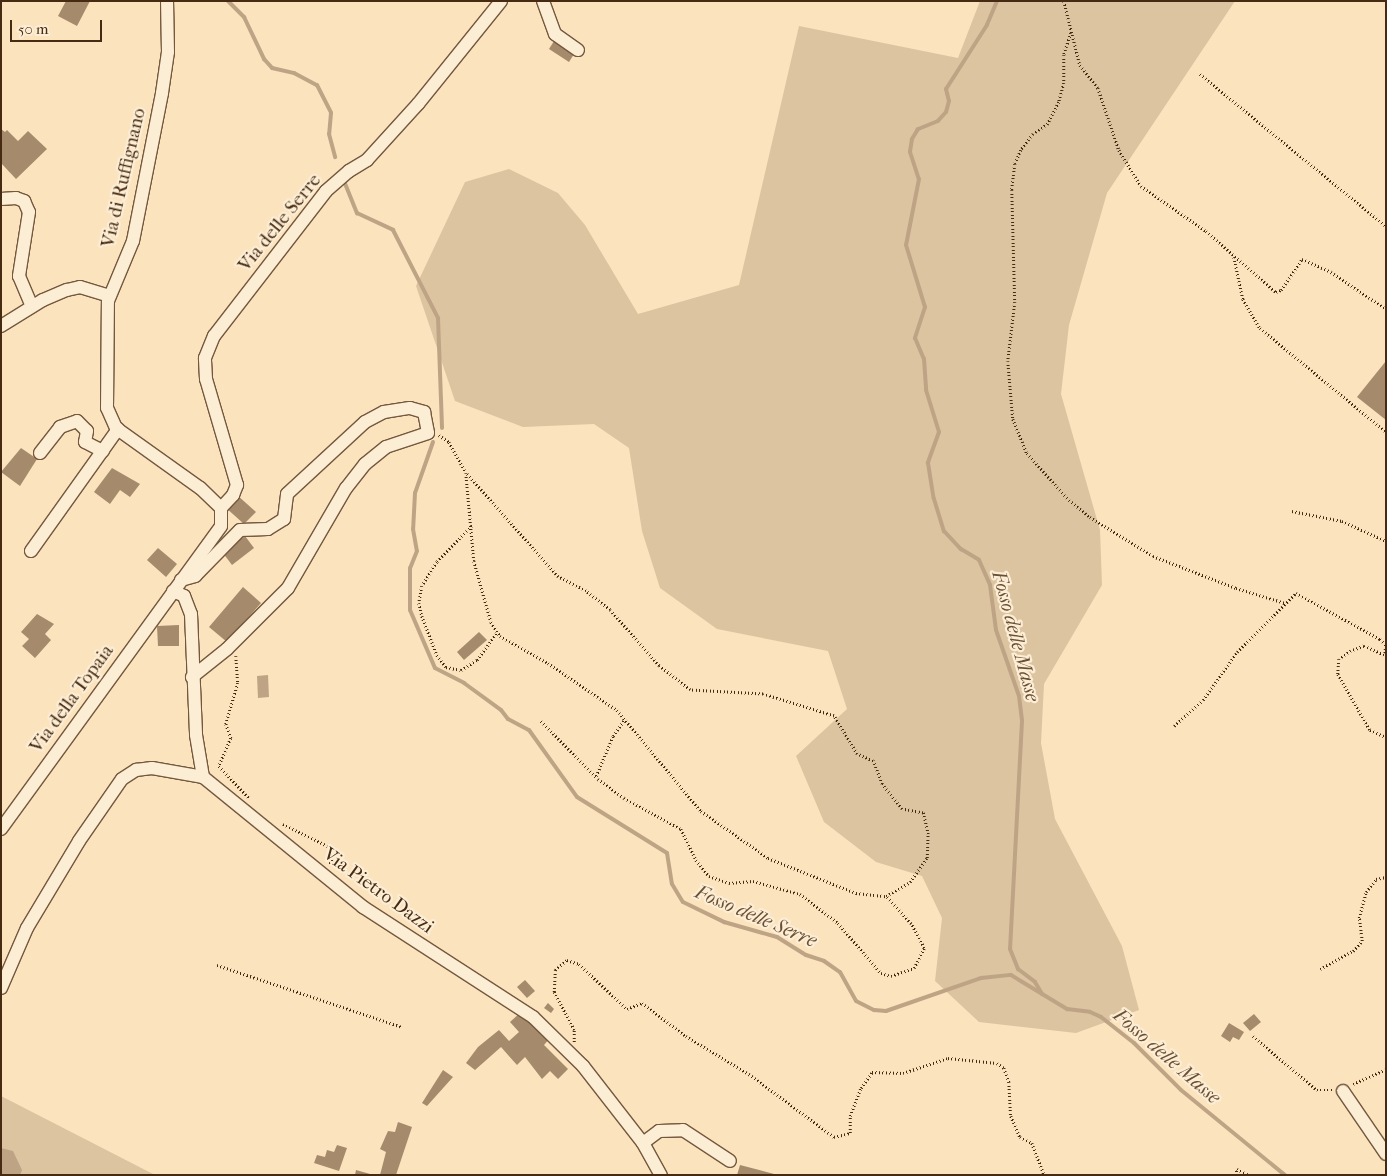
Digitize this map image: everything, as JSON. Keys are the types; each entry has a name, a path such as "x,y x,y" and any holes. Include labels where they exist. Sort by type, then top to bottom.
{"street":[{"name":"Via di Ruffignano","path":"167,1 168,52 162,93 133,241 110,296 106,352 107,408 118,429 200,488 221,508"},
{"name":"Via delle Serre","path":"221,508 233,495 237,485 206,379 205,358 214,336 326,191 349,171 367,160 418,104 501,1"},
{"path":"543,1 555,34 578,50"},
{"path":"1,199 16,198 24,201 29,212 19,276 32,306"},
{"path":"1,326 32,306 80,287 110,296"},
{"path":"181,580 195,576 240,530 268,529 284,519 287,494 365,422 384,412 410,408 424,412 428,433 386,447 365,464 346,488 288,588 233,644 192,677"},
{"path":"40,454 60,426 66,422 77,421 87,431 85,442 102,451"},
{"path":"31,551 118,429"},
{"path":"1,988 26,928 79,841 122,778 136,770 152,768 204,777 192,677 191,614 184,596 173,590 221,526 221,508"},
{"name":"Via della Topaia","path":"1,829 173,590"},
{"name":"Via Pietro Dazzi","path":"204,777 323,876 410,939 533,1017 569,1052 642,1143 661,1175"},
{"path":"1343,1090 1386,1154"},
{"path":"642,1143 659,1131 683,1130 730,1161"}],"path":[{"path":"1064,1 1080,65 1098,88 1119,150 1141,186 1206,231 1276,292 1281,290 1302,259 1311,261 1386,309"},
{"path":"1071,33 1064,55 1064,83 1060,102 1048,124 1033,134 1015,164 1012,190 1015,302 1008,370 1013,419 1027,453 1068,500 1090,516 1153,556 1236,588 1285,603"},
{"path":"1200,74 1386,226"},
{"path":"1234,256 1243,299 1260,328 1386,432"},
{"path":"428,433 440,435 449,442 466,473 558,577 586,591 610,610 659,666 690,690 762,694 834,716 858,754 873,761 882,784 902,809 923,813 928,834 927,858 910,882 886,896 856,893 768,858 701,811 625,719 579,684 497,632 491,622 474,561 466,473"},
{"path":"1292,511 1342,521 1386,540"},
{"path":"472,526 437,562 422,586 419,603 422,616 437,656 446,667 460,670 477,660 497,632"},
{"path":"1174,726 1203,700 1237,652 1296,593 1380,639 1386,645 1385,656 1364,646 1351,651 1339,659 1338,674 1370,730 1386,737"},
{"path":"233,644 238,683 226,724 231,738 219,766 254,802"},
{"path":"596,776 613,736 625,719"},
{"path":"541,721 596,776 624,798 681,829 696,860 709,876 729,883 753,881 800,894 838,923 881,973 891,976 914,968 924,948 910,924 886,896"},
{"path":"275,820 338,851 323,876"},
{"path":"1320,969 1353,951 1362,941 1359,918 1366,892 1376,879 1386,877"},
{"path":"569,1052 574,1030 557,999 553,984 555,970 567,960 584,968 615,1001 627,1009 642,1003 686,1036 749,1074 834,1136 850,1133 850,1116 861,1088 872,1072 902,1073 948,1058 996,1063 1004,1068 1009,1082 1011,1116 1020,1137 1032,1143 1044,1175"},
{"path":"217,965 402,1027"},
{"path":"1252,1036 1317,1090 1343,1090 1386,1069"},
{"path":"1235,1175 1237,1169 1249,1175"}],"shaded area":[{"path":"980,1 1235,1 1107,193 1069,325 1061,394 1100,530 1102,585 1044,684 1041,743 1055,819 1122,946 1139,1010 1076,1033 979,1022 935,981 942,918 922,876 876,862 824,822 796,756 847,709 828,651 717,629 660,588 642,531 629,448 594,424 523,427 455,401 416,286 465,182 509,169 558,193 585,225 638,314 739,285 799,26 958,58"},
{"path":"268,675 269,697 258,698 257,676"},
{"path":"1,1096 155,1175 1,1175"},
{"path":"1,1148 13,1151 22,1170 20,1175 1,1175"}],"building":[{"path":"66,1 90,1 77,26 58,16"},
{"path":"554,41 574,54 569,62 549,49"},
{"path":"1,129 5,132 7,130 18,141 28,131 47,149 16,179 1,163"},
{"path":"1386,361 1386,420 1357,397"},
{"path":"21,448 37,459 20,486 1,472"},
{"path":"112,468 140,484 130,497 120,490 110,504 94,492"},
{"path":"237,495 256,512 244,524 225,507"},
{"path":"245,536 254,548 232,565 223,553"},
{"path":"158,548 177,564 166,577 147,560"},
{"path":"243,587 261,603 227,642 209,627"},
{"path":"37,614 54,624 45,634 51,640 35,658 22,646 29,639 21,632"},
{"path":"179,625 179,646 158,646 157,626"},
{"path":"479,632 487,640 464,660 457,652"},
{"path":"525,980 535,991 527,998 517,987"},
{"path":"548,1003 554,1009 551,1013 544,1008"},
{"path":"521,1012 549,1039 544,1045 568,1069 558,1079 550,1071 542,1079 525,1057 517,1065 501,1047 475,1070 466,1063 478,1047 499,1030 509,1041 519,1032 510,1022"},
{"path":"1254,1014 1261,1022 1250,1031 1243,1023"},
{"path":"1229,1023 1244,1032 1239,1040 1233,1037 1230,1042 1221,1036"},
{"path":"443,1070 453,1077 427,1106 422,1103"},
{"path":"398,1122 412,1127 396,1175 380,1175 386,1152 380,1149 388,1131 395,1132"},
{"path":"337,1145 347,1148 339,1171 314,1163 317,1155 325,1157 327,1150 334,1152"},
{"path":"740,1165 774,1174 774,1175 737,1175"},
{"path":"356,1170 370,1174 370,1175 355,1175"}],"waterway":[{"name":"Fosso delle Serre","path":"228,1 244,17 264,59 272,68 294,73 317,85 331,113 329,134 335,157"},
{"name":"Fosso delle Masse","path":"997,1 987,25 946,89 949,101 946,112 938,121 918,129 912,139 910,152 919,179 906,245 925,307 915,338 924,359 926,390 939,432 928,463 934,499 944,531 961,549 979,560 990,585 996,630 1019,696 1022,721 1010,949 1018,969 1035,982 1042,994"},
{"name":"Fosso delle Serre","path":"344,181 357,213 393,230 438,318 442,428"},
{"name":"Fosso delle Serre","path":"433,442 415,493 413,529 417,551 410,568 410,610 435,668 464,683 501,710 508,719 529,730 577,797 667,853 672,884 683,902 724,922 777,937 806,955 824,961 840,972 856,1001 874,1010 886,1011 981,978 1011,975 1067,1009 1090,1012 1101,1017 1134,1043 1181,1090 1285,1175"}]}
